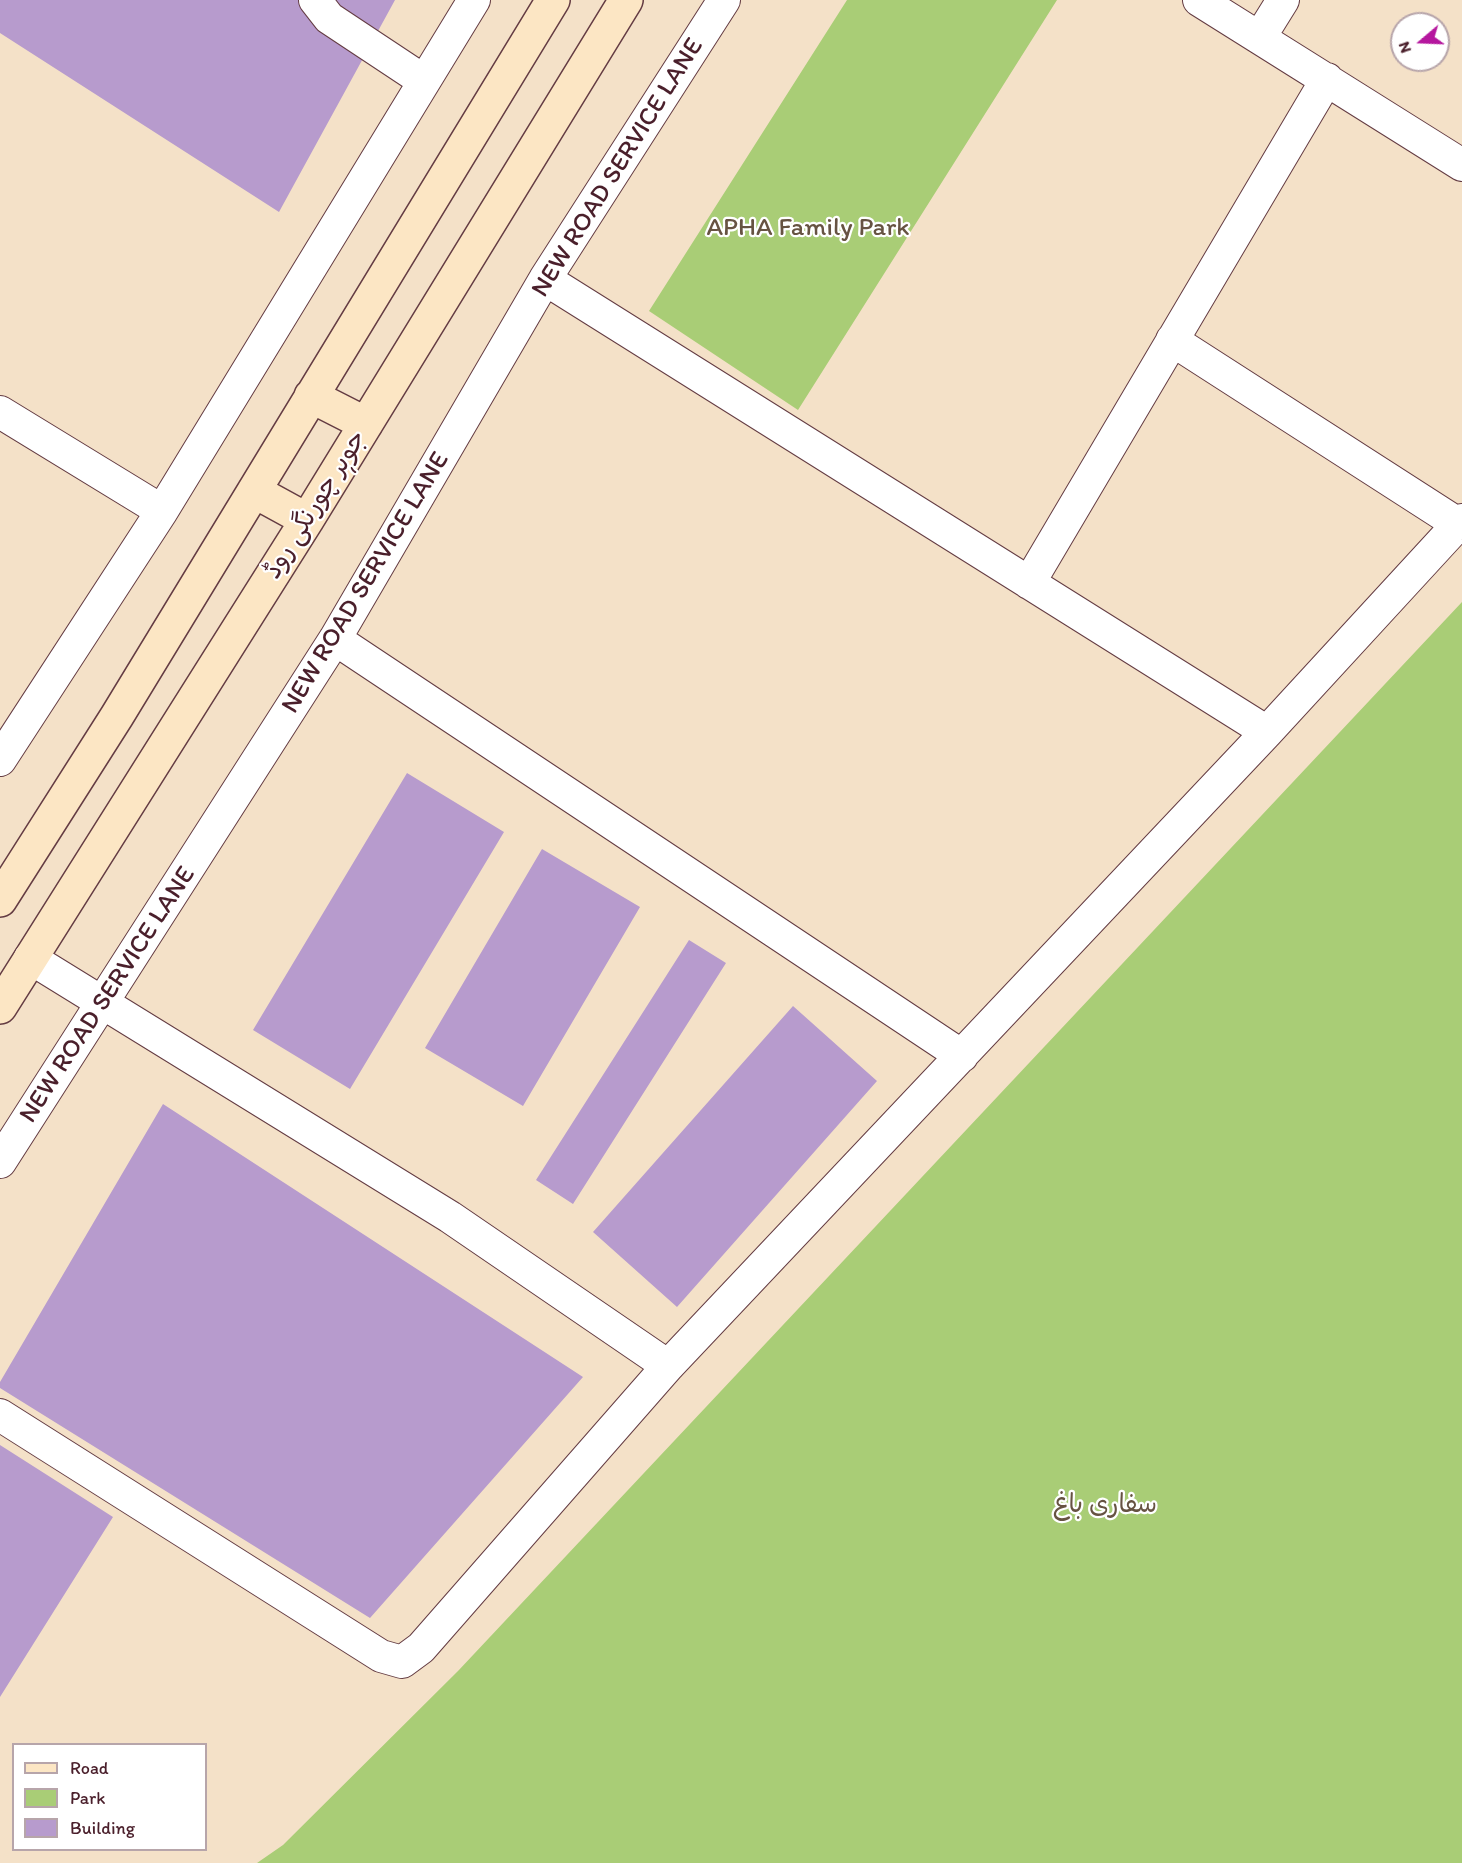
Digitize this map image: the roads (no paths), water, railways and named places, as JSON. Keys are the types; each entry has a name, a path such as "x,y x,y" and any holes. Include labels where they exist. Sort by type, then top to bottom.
{"main road":[{"path":"2,894 117,716 553,0"},
{"name":"جوہر چورنگی روڈ","path":"0,1007 307,520 626,0"},
{"path":"311,396 366,424"},
{"path":"254,490 307,520"}],"street":[{"path":"315,0 330,18 424,81"},
{"path":"0,760 162,511 474,0"},
{"name":"NEW ROAD SERVICE LANE","path":"0,1162 335,639 545,279 724,0"},
{"path":"1199,0 1462,165"},
{"path":"1260,37 1283,0"},
{"path":"1029,583 1327,79"},
{"path":"545,279 1267,732"},
{"path":"0,1415 381,1656 402,1662 421,1648 668,1366 1267,732 1460,522 1172,340"},
{"path":"0,412 162,511"},
{"path":"335,639 962,1056"},
{"path":"30,958 450,1216 668,1366"}],"park label":[{"name":"APHA Family Park","path":"808,228"},
{"name":"سفاری باغ","path":"1105,1505"}]}
